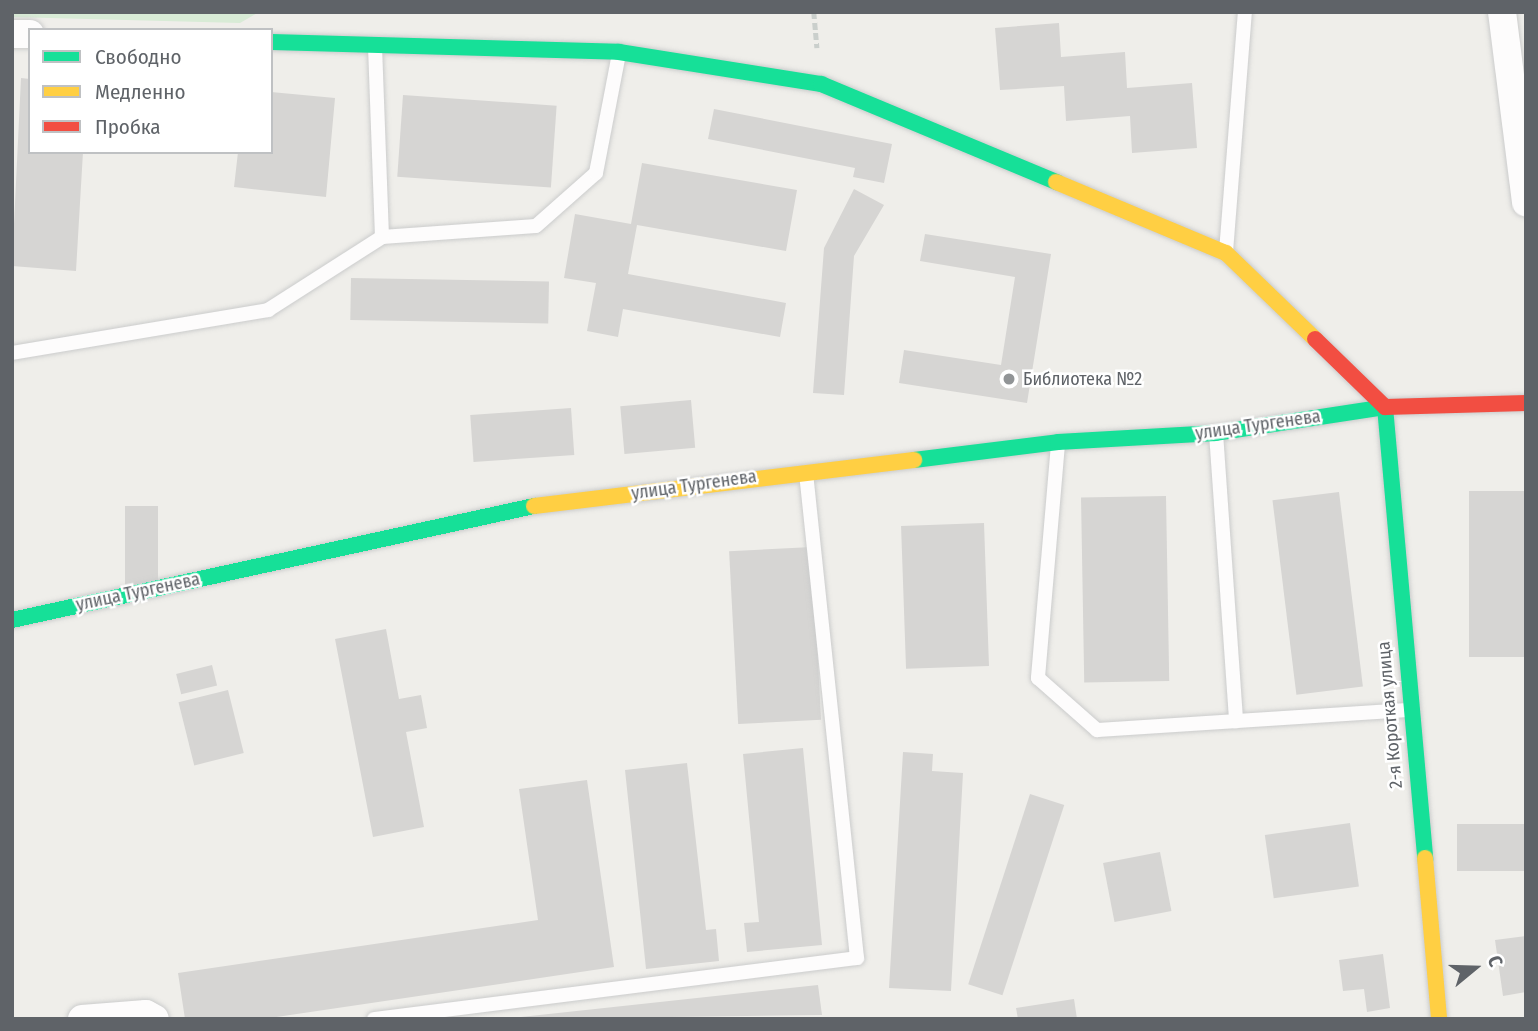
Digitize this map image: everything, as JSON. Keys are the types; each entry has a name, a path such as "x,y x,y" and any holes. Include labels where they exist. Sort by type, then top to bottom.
{"street":[{"path":"1502,12 1526,201"},
{"path":"273,42 619,52 821,84 1226,253 1385,407"},
{"name":"улица Тургенева","path":"12,620 526,507 806,470 1058,442 1216,433 1385,407 1526,403"},
{"name":"2-я Короткая улица","path":"1385,407 1408,710 1439,1019"},
{"path":"82,1019 146,1014 155,1019"}],"lane":[{"path":"1226,253 1245,12"},
{"path":"375,45 382,237"},
{"path":"12,353 268,310 382,237 536,226 596,173 619,52"},
{"path":"1216,433 1236,722"},
{"path":"1058,442 1038,678 1097,730 1408,710"},
{"path":"374,1019 857,958 806,470"}],"green space":[{"path":"12,12 259,12 240,23 12,17"}],"building":[{"path":"1059,23 1061,57 1125,52 1127,88 1192,83 1197,148 1132,153 1130,116 1066,121 1064,86 1000,90 995,28"},
{"path":"21,78 28,79 28,154 83,154 76,271 12,266"},
{"path":"273,92 335,98 326,197 234,187 238,154 273,154"},
{"path":"403,95 557,106 551,188 397,177"},
{"path":"714,109 892,144 884,183 853,177 855,168 708,139"},
{"path":"642,163 797,190 786,251 637,225 628,274 786,303 780,337 623,309 618,337 587,331 596,283 564,278 575,214 631,224"},
{"path":"854,189 884,205 854,256 844,395 813,393 824,248"},
{"path":"925,234 1051,254 1027,403 899,383 904,350 1001,365 1015,277 920,261"},
{"path":"351,278 549,281 548,323 350,320"},
{"path":"691,400 695,448 624,454 620,406"},
{"path":"571,408 574,455 474,462 470,415"},
{"path":"1469,491 1526,491 1526,657 1469,657"},
{"path":"1339,492 1363,687 1296,695 1272,500"},
{"path":"1166,496 1169,681 1084,682 1081,497"},
{"path":"125,506 158,506 158,585 125,585"},
{"path":"984,523 989,666 906,669 901,526"},
{"path":"812,547 821,720 738,724 729,551"},
{"path":"386,629 399,699 421,695 427,728 406,732 424,827 373,837 335,639"},
{"path":"212,665 217,685 181,694 176,674"},
{"path":"228,690 244,753 194,765 179,702"},
{"path":"803,748 822,945 747,952 744,923 759,922 743,754"},
{"path":"903,752 933,754 932,771 963,773 951,991 889,988"},
{"path":"687,763 706,930 716,929 719,961 646,969 625,770"},
{"path":"587,780 614,967 263,1019 185,1019 178,973 538,920 519,789"},
{"path":"1030,794 1064,805 1002,995 968,984"},
{"path":"1350,823 1359,886 1274,898 1265,835"},
{"path":"1457,824 1526,824 1526,871 1457,871"},
{"path":"1160,852 1171,911 1115,922 1103,863"},
{"path":"1526,936 1526,992 1503,996 1495,940"},
{"path":"1383,954 1390,1008 1367,1012 1364,989 1343,991 1339,960"},
{"path":"818,985 822,1015 521,1019 521,1017"},
{"path":"1074,999 1077,1019 1018,1019 1016,1008"}],"traffic: fast":[{"path":"273,42 619,52 821,84 1056,182"},
{"path":"914,460 1058,442 1216,433 1385,407 1425,858"},
{"path":"12,620 534,506"}],"traffic: slow":[{"path":"1056,182 1226,253 1315,339"},
{"path":"534,506 914,460"},
{"path":"1425,858 1439,1019"}],"traffic: jam":[{"path":"1315,339 1385,407 1526,403"}],"place":[{"name":"Библиотека №2","path":"1009,379"}]}
